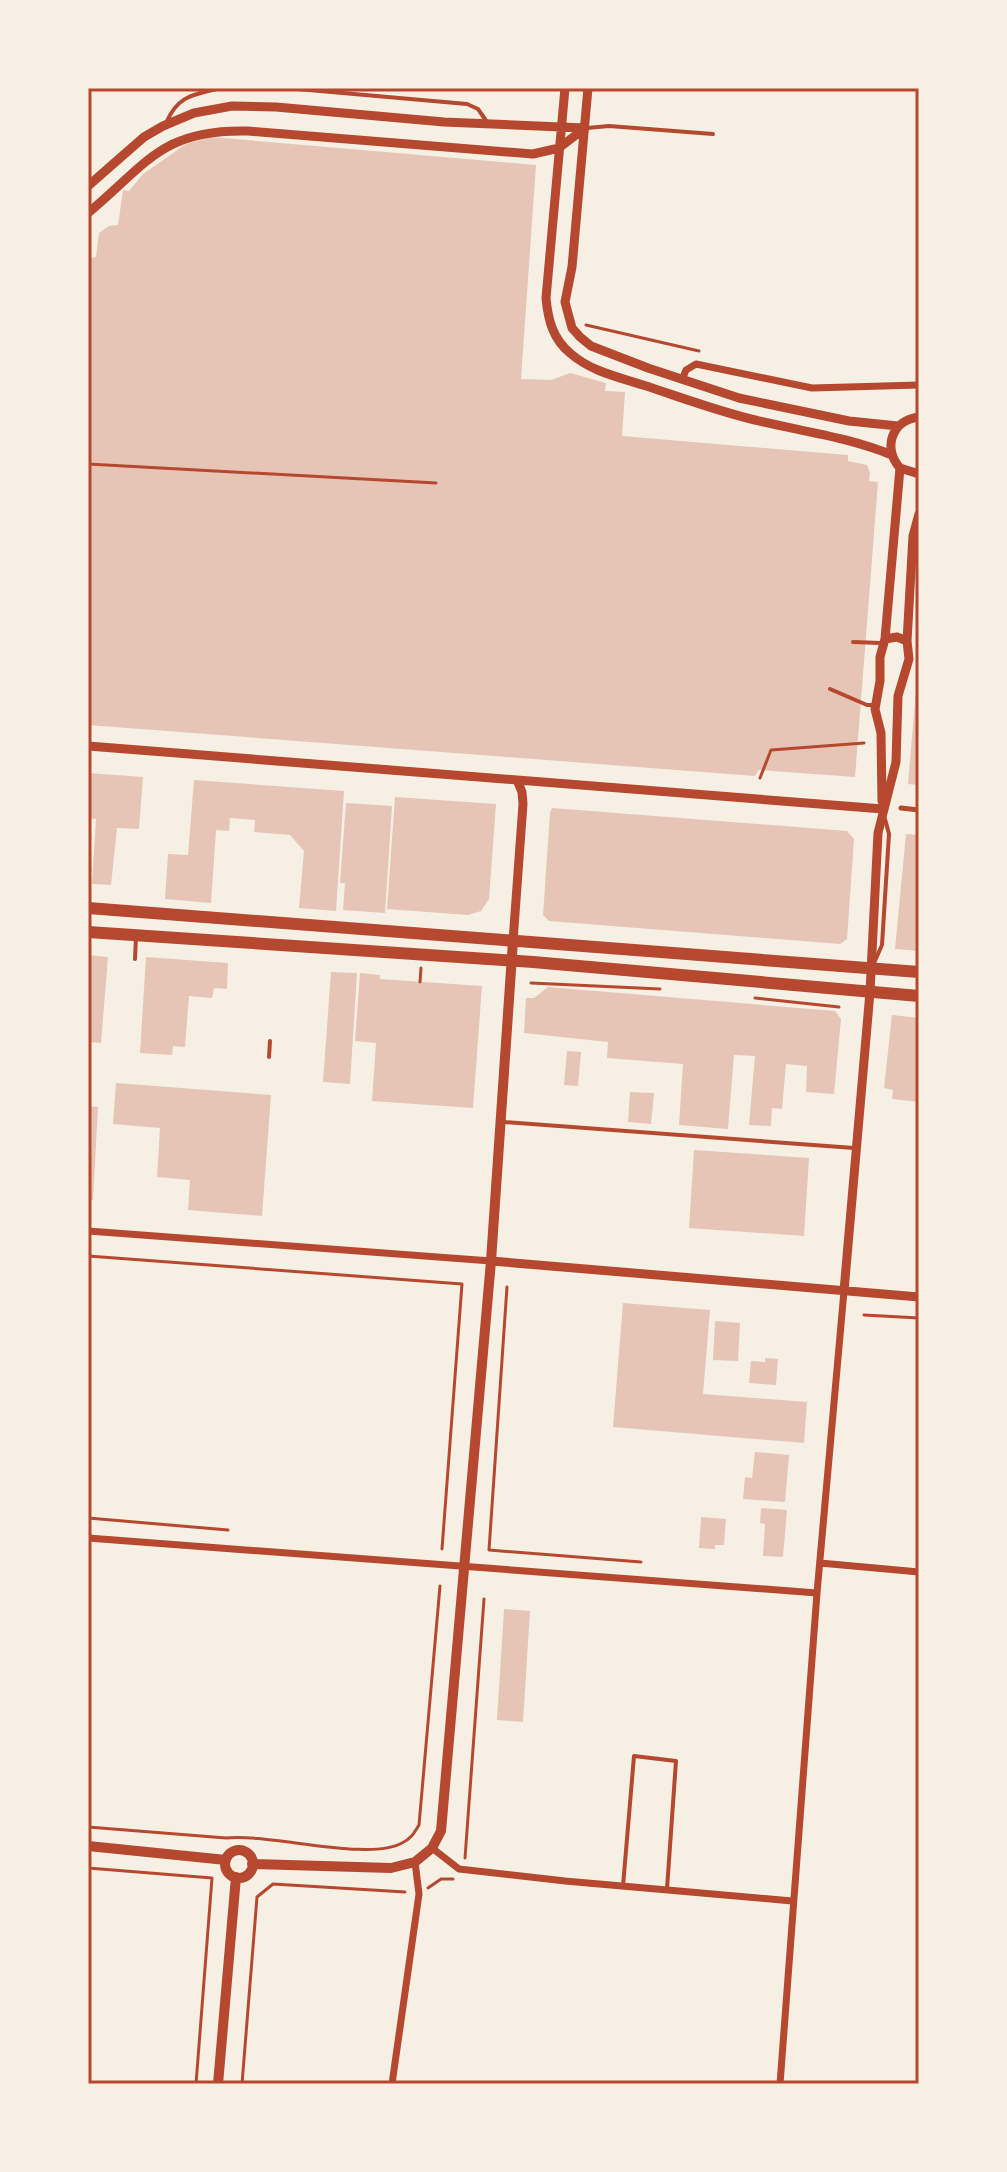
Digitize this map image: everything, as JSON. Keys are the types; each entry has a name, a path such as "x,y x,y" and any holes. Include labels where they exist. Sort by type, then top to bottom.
{"highway":[{"path":"88,908 919,972"},
{"path":"88,932 512,960 919,996"}],"main road":[{"path":"252,1864 391,1868 415,1862 432,1848 441,1831 491,1261 513,941"},
{"path":"88,1846 226,1860"},
{"path":"239,1850 247,1852 252,1864 247,1875 236,1877 228,1873 226,1860 230,1853 239,1850"},
{"path":"218,2084 236,1877"}],"street":[{"path":"565,88 546,298 548,318 554,333 569,353 588,366 727,413 846,439 892,455"},
{"path":"588,88 572,267 565,302 572,328 591,346 682,380 772,406 849,421 898,426"},
{"path":"88,186 144,137 165,125 194,113 252,105 489,125 585,128"},
{"path":"88,213 161,150 179,140 211,131 248,131 533,154 559,148 585,128"},
{"path":"682,380 686,370 696,364 812,388 919,385"},
{"path":"883,809 881,733 876,707 900,468 892,455 890,441 904,421 919,417"},
{"path":"900,468 919,474"},
{"path":"780,2084 817,1593 872,968 878,833 896,762 898,696 914,659 907,641 913,536 919,514"},
{"path":"884,641 897,637 907,641"},
{"path":"876,707 888,715 898,711"},
{"path":"88,746 883,809"},
{"path":"513,941 523,804 517,780"},
{"path":"901,808 919,810"},
{"path":"88,1231 919,1297"},
{"path":"88,1538 817,1593"},
{"path":"820,1563 919,1572"},
{"path":"432,1848 459,1869 792,1901"},
{"path":"392,2084 419,1894 415,1862"}],"lane":[{"path":"165,125 173,107 185,98 221,88"},
{"path":"286,88 467,104 478,109 489,125"},
{"path":"585,128 609,126 713,134"},
{"path":"853,642 884,641"},
{"path":"830,689 876,707"},
{"path":"135,959 137,934"},
{"path":"269,1057 270,1041"},
{"path":"502,1121 856,1148"},
{"path":"623,1886 634,1756 676,1761 667,1890"}],"path":[{"path":"583,324 701,351"},
{"path":"88,464 436,483"},
{"path":"760,778 771,750 864,743"},
{"path":"531,983 669,990"},
{"path":"743,996 839,1007"},
{"path":"88,1256 462,1284 442,1549"},
{"path":"507,1287 489,1550 641,1562"},
{"path":"864,1315 919,1318"},
{"path":"88,1518 228,1530"},
{"path":"88,1827 226,1838 246,1836 375,1849 401,1845 412,1837 419,1825 440,1586"},
{"path":"88,1868 212,1878 196,2084"}],"building":[{"path":"212,137 536,165 521,379 551,380 570,373 606,383 605,391 625,392 622,436 848,455 848,461 867,465 869,481 878,482 855,777 759,770 755,776 88,725 88,258 96,257 99,233 109,226 118,225 123,190 129,191 143,174 186,144"},
{"path":"919,679 919,785 908,784"},
{"path":"88,773 143,777 139,829 117,828 111,885 92,884 96,819 88,818"},
{"path":"194,780 344,791 336,911 299,908 304,851 290,835 254,832 255,820 230,818 229,831 216,830 211,903 165,899 168,854 188,855"},
{"path":"395,797 496,804 489,899 481,911 468,915 387,909"},
{"path":"346,803 392,806 385,913 343,910 345,883 340,883"},
{"path":"552,808 847,831 854,839 847,939 840,944 549,921 543,915"},
{"path":"906,834 919,835 919,951 895,949"},
{"path":"88,955 108,957 101,1043 88,1042"},
{"path":"146,957 228,963 227,989 214,988 212,998 189,996 185,1047 173,1046 172,1055 140,1053"},
{"path":"331,972 357,973 350,1084 323,1082"},
{"path":"360,973 380,975 380,979 482,986 473,1108 372,1101 376,1043 355,1041"},
{"path":"548,987 835,1011 841,1019 834,1094 806,1092 807,1066 786,1064 782,1109 772,1108 771,1126 749,1125 755,1056 734,1055 728,1129 679,1125 683,1064 607,1058 608,1042 524,1033 526,998 534,998"},
{"path":"892,1015 919,1018 919,1102 892,1099 893,1090 884,1088"},
{"path":"567,1051 581,1052 578,1086 564,1085"},
{"path":"116,1083 271,1095 262,1216 188,1210 190,1180 157,1177 160,1128 113,1124"},
{"path":"630,1092 654,1093 651,1124 628,1122"},
{"path":"88,1106 98,1107 93,1200 88,1200"},
{"path":"694,1150 809,1158 804,1236 689,1228"},
{"path":"623,1303 710,1310 703,1394 807,1402 804,1443 613,1427"},
{"path":"715,1321 740,1323 738,1361 713,1360"},
{"path":"765,1358 778,1359 776,1385 749,1383 751,1361 765,1362"},
{"path":"755,1452 789,1455 785,1502 743,1499 745,1477 752,1478"},
{"path":"761,1508 787,1510 783,1557 763,1556 765,1524 760,1523"},
{"path":"701,1517 726,1519 724,1545 715,1545 715,1549 699,1548"},
{"path":"504,1609 530,1611 523,1722 497,1720"}]}
